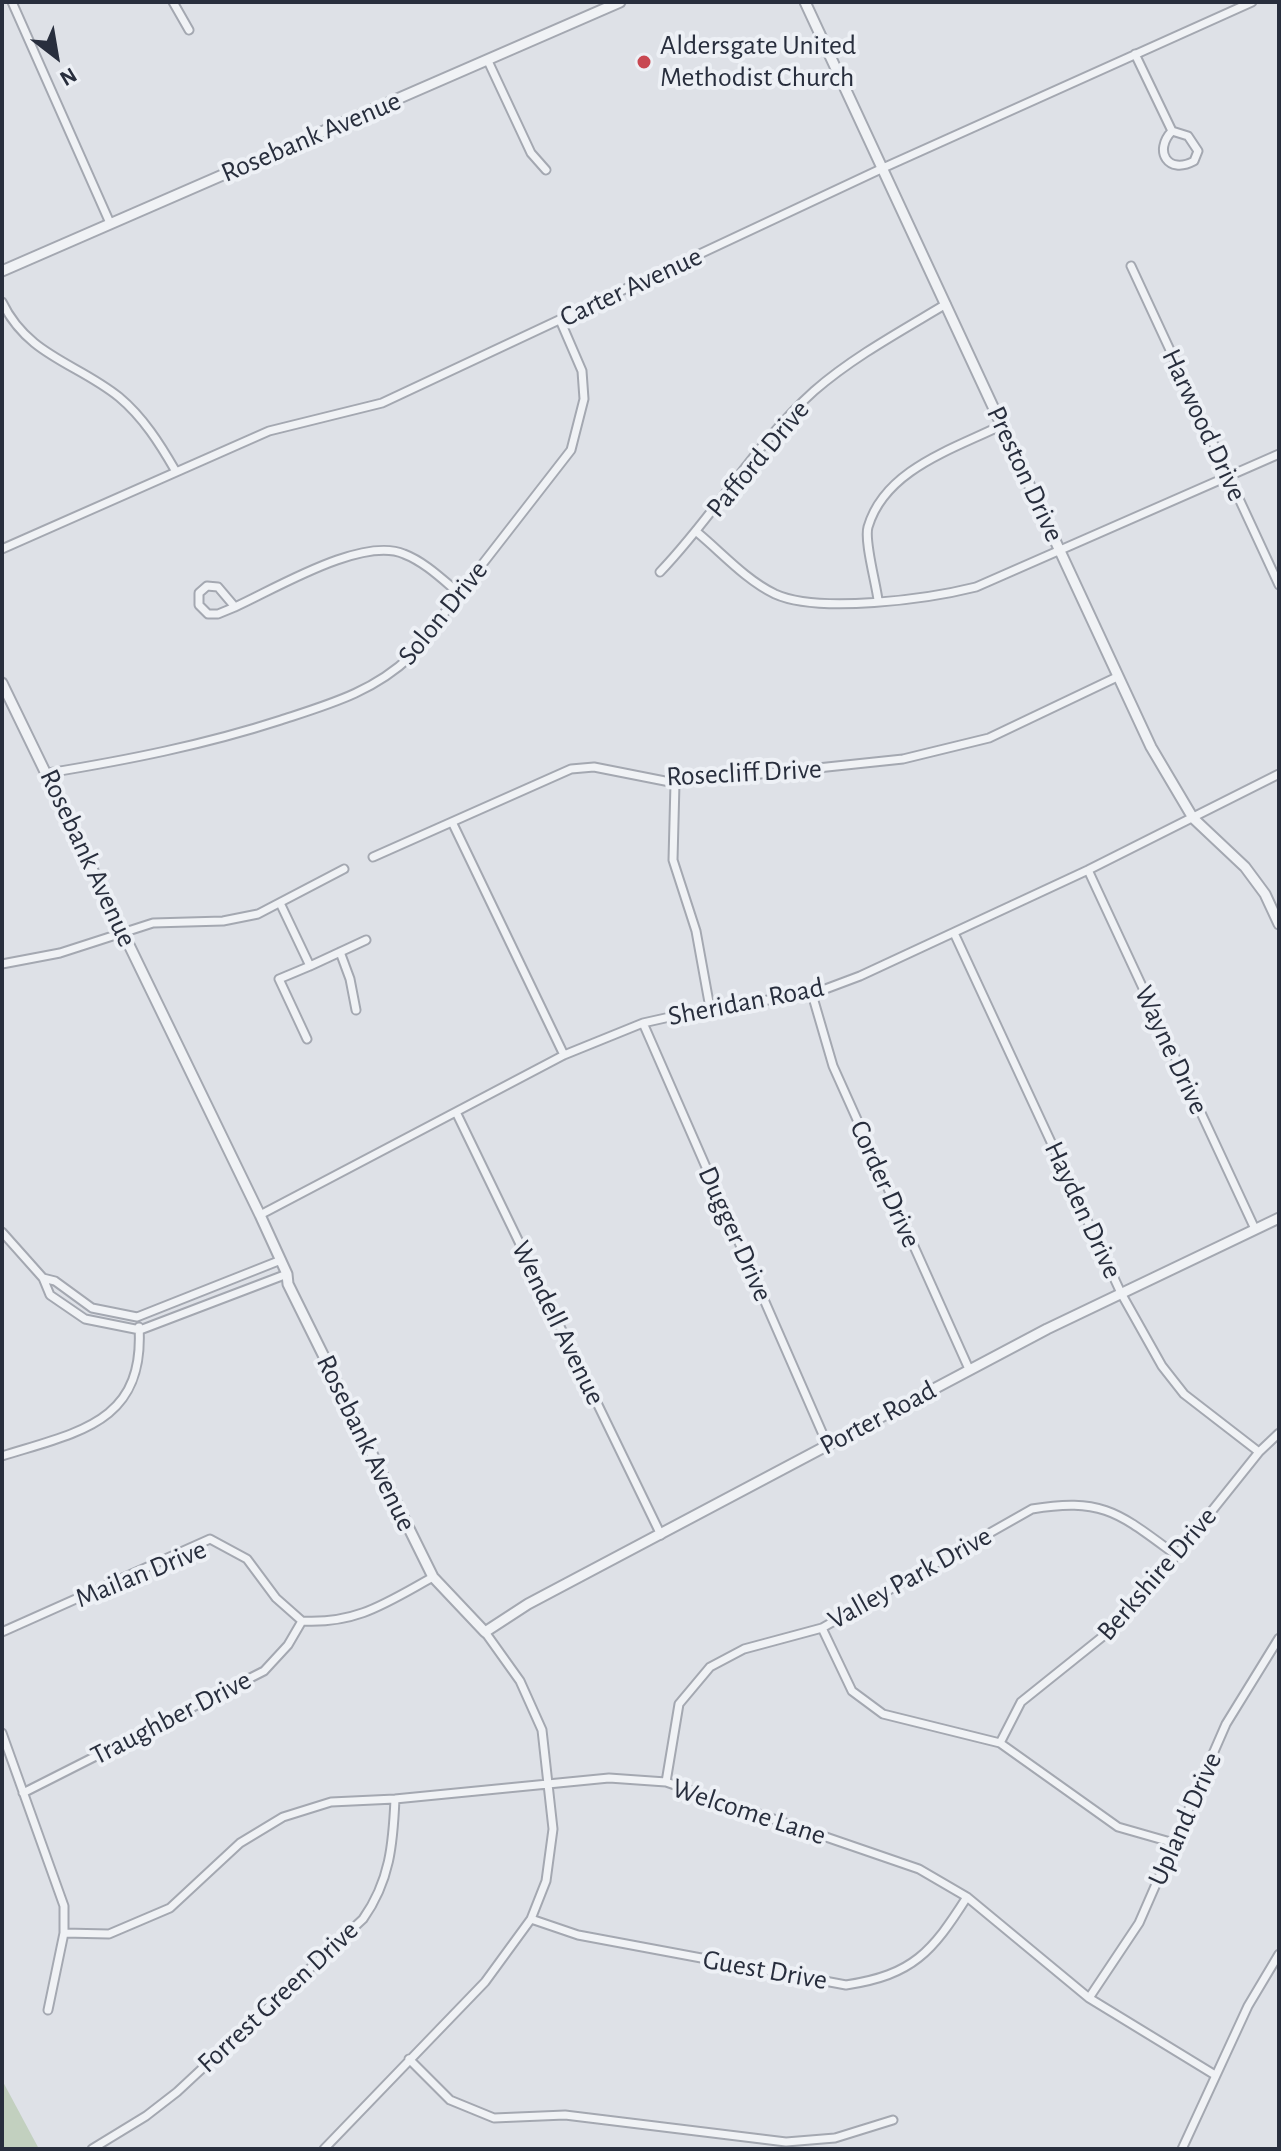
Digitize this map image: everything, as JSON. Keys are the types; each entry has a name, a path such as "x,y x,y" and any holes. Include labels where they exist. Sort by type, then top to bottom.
{"street":[{"path":"12,2 110,223"},
{"path":"173,2 189,30"},
{"name":"Rosebank Avenue","path":"2,271 620,2"},
{"name":"Preston Drive","path":"805,2 1117,677 1173,789 1193,818 1245,867 1265,894 1279,924"},
{"name":"Carter Avenue","path":"2,549 269,431 382,403 883,168 1252,2"},
{"path":"1135,54 1172,131 1188,136 1198,151 1194,161 1175,167 1167,161 1163,150 1165,138 1172,131"},
{"path":"488,61 531,153 546,170"},
{"name":"Harwood Drive","path":"1131,266 1279,585"},
{"path":"2,302 26,336 50,356 118,397 155,437 175,470"},
{"name":"Pafford Drive","path":"660,572 698,533 767,440 814,391 869,351 946,304"},
{"name":"Solon Drive","path":"48,773 207,744 369,689 411,656 571,450 584,399 582,371 560,320"},
{"path":"878,600 867,529 887,489 909,472 1002,425"},
{"path":"698,533 755,582 777,595 836,606 948,594 976,587 1279,454"},
{"path":"235,607 218,587 207,586 199,593 199,605 208,614 235,607 372,549 402,553 460,594"},
{"name":"Rosecliff Drive","path":"373,857 571,769 594,767 675,783 903,759 989,738 1117,677"},
{"name":"Rosebank Avenue","path":"3,687 48,773 260,1215 287,1274 288,1284 433,1577 485,1632 520,1681 542,1730 550,1783 551,1854 546,1881 531,1919 485,1982 324,2149"},
{"name":"Sheridan Road","path":"260,1215 564,1055 643,1023 710,1008 812,994 954,933 1088,870 1279,774"},
{"path":"675,783 673,860 696,931 710,1008"},
{"path":"453,824 564,1055"},
{"path":"2,964 60,953 153,923 223,921 258,914 344,869"},
{"name":"Wayne Drive","path":"1088,870 1255,1229"},
{"path":"280,903 310,966"},
{"name":"Hayden Drive","path":"954,933 1121,1293 1162,1366 1184,1394 1259,1452"},
{"path":"307,1039 279,979 366,940"},
{"path":"340,952 350,979 356,1010"},
{"name":"Corder Drive","path":"812,994 833,1066 969,1369"},
{"name":"Dugger Drive","path":"643,1023 828,1446"},
{"name":"Wendell Avenue","path":"456,1112 661,1535"},
{"name":"Porter Road","path":"485,1632 528,1604 969,1369 1279,1218"},
{"path":"2,1232 43,1278 50,1295 85,1319 140,1330 287,1274"},
{"path":"43,1278 55,1281 92,1308 137,1317 281,1260"},
{"path":"2,1456 97,1422 121,1404 137,1374 140,1330 137,1317"},
{"name":"Berkshire Drive","path":"1000,1743 1021,1702 1110,1634 1259,1452 1279,1433"},
{"name":"Valley Park Drive","path":"666,1782 679,1704 710,1667 744,1649 822,1628 1032,1509 1071,1502 1120,1514 1176,1555"},
{"name":"Mailan Drive","path":"2,1632 210,1539 247,1559 276,1598 302,1621"},
{"path":"302,1621 333,1623 367,1614 433,1577"},
{"name":"Traughber Drive","path":"23,1793 264,1671 288,1645 302,1621"},
{"path":"822,1628 852,1691 883,1714 1000,1743 1118,1827 1174,1843"},
{"name":"Upland Drive","path":"1089,1998 1139,1923 1226,1724 1279,1638"},
{"path":"2,1733 64,1906 64,1933 48,2010"},
{"name":"Welcome Lane","path":"64,1933 109,1934 170,1908 240,1843 283,1817 331,1802 395,1799 609,1778 666,1782 919,1869 967,1897 1089,1998 1215,2075"},
{"name":"Forrest Green Drive","path":"92,2149 146,2116 177,2092 363,1919 379,1893 390,1865 395,1799"},
{"name":"Guest Drive","path":"531,1919 578,1935 846,1985 880,1980 918,1962 939,1941 967,1897"},
{"path":"1182,2149 1248,2006 1279,1954"},
{"path":"409,2059 450,2100 494,2118 565,2115 786,2142 835,2138 893,2120"}],"green space":[{"path":"2,2080 39,2149 2,2149"}],"place":[{"name":"Aldersgate United Methodist Church","path":"644,62"}]}
